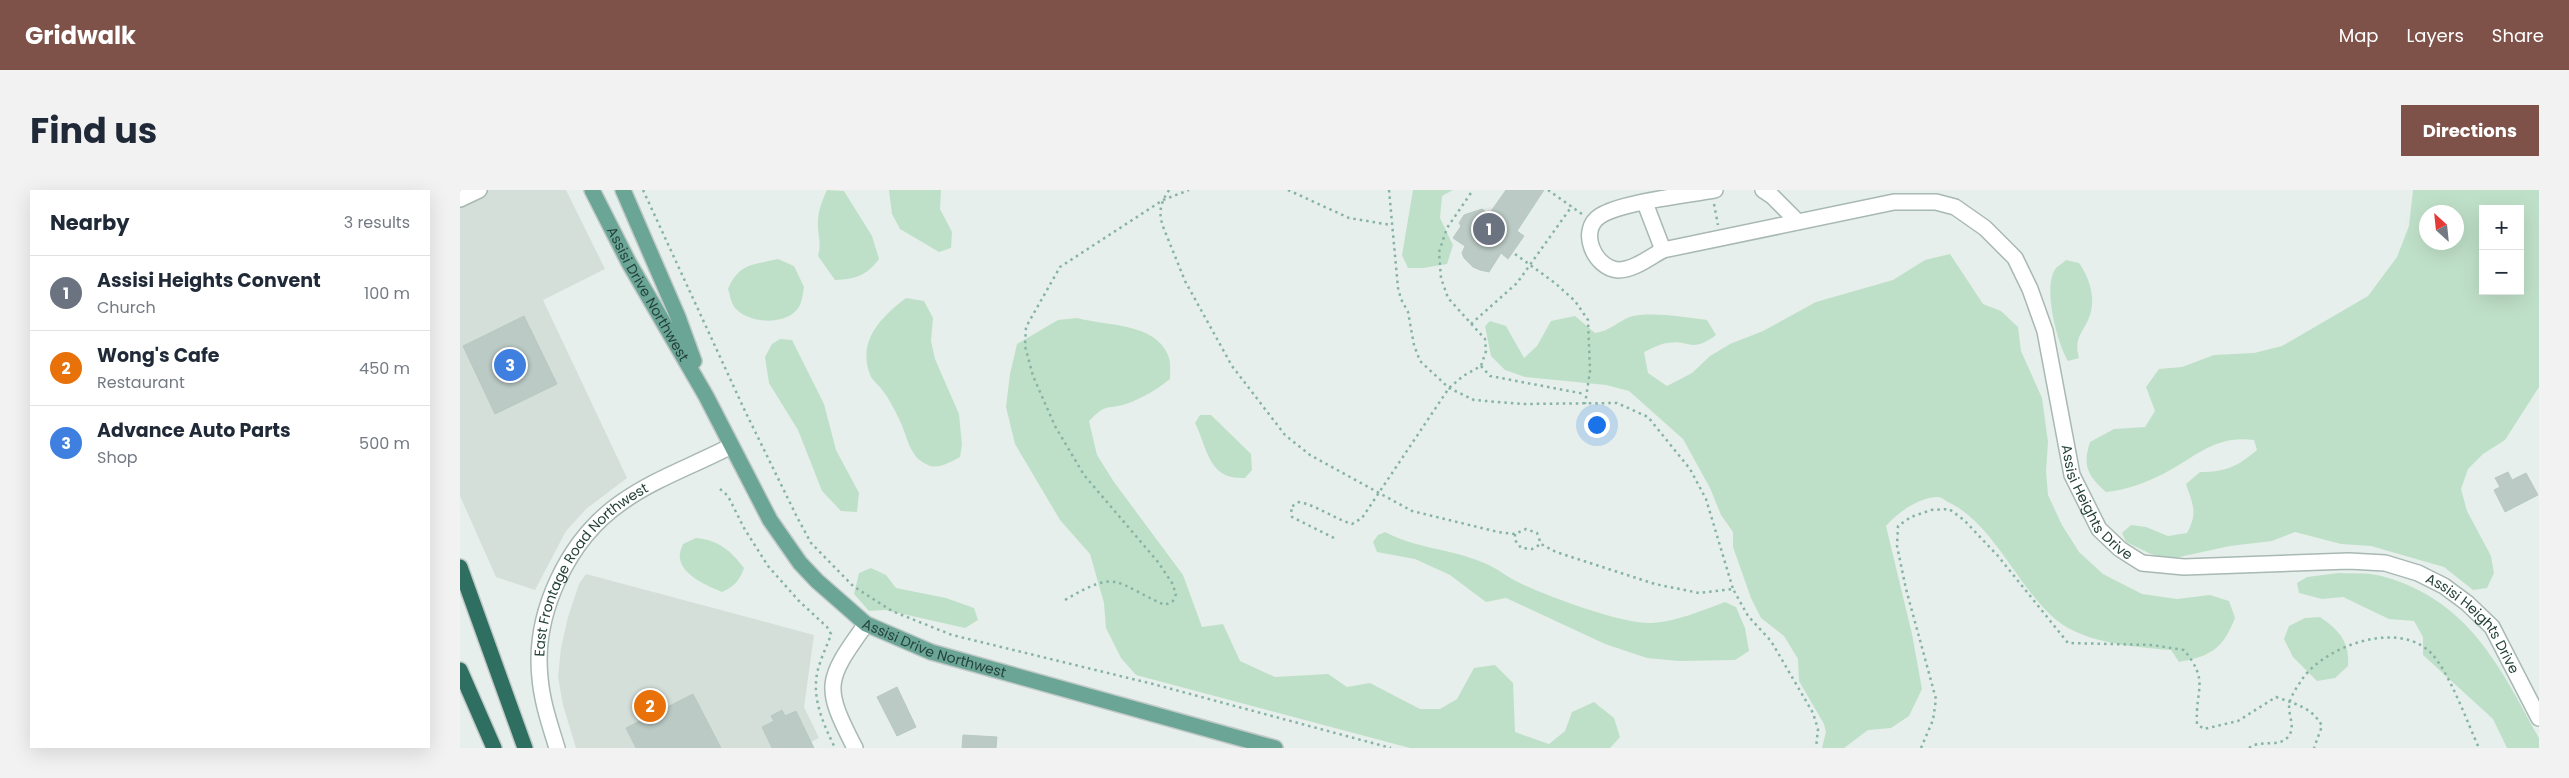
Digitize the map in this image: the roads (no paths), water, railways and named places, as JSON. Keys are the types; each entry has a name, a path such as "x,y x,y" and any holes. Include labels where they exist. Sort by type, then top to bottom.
{"highway":[{"path":"460,567 525,748"},
{"path":"460,670 494,748"}],"main road":[{"name":"Assisi Drive Northwest","path":"592,190 629,263 706,396 752,489 785,542 816,581 866,624 931,652 1276,748"},
{"name":"Assisi Drive Northwest","path":"623,190 678,317 706,396"}],"street":[{"path":"460,199 479,190"},
{"path":"1645,203 1663,250 1640,264 1618,270 1603,265 1595,256 1590,241 1590,227 1599,216 1645,203 1713,190"},
{"path":"1763,190 1772,196 1797,221"},
{"name":"Assisi Heights Drive","path":"1663,250 1797,221 1892,196 1936,202 1955,207 1985,228 2015,258 2030,289 2045,331 2072,475 2099,529 2120,549 2142,563 2184,567 2349,561 2385,564 2418,573 2444,586 2467,603 2492,628 2539,718"},
{"name":"East Frontage Road Northwest","path":"557,748 543,698 540,677 540,644 547,609 556,585 570,559 601,520 624,501 671,474 731,446"},
{"path":"855,748 835,707 832,684 838,666 866,624"}],"place":[{"name":"Assisi Heights Convent","path":"1489,229"},
{"name":"Advance Auto Parts","path":"510,365"},
{"name":"Wong's Cafe","path":"650,706"}]}
